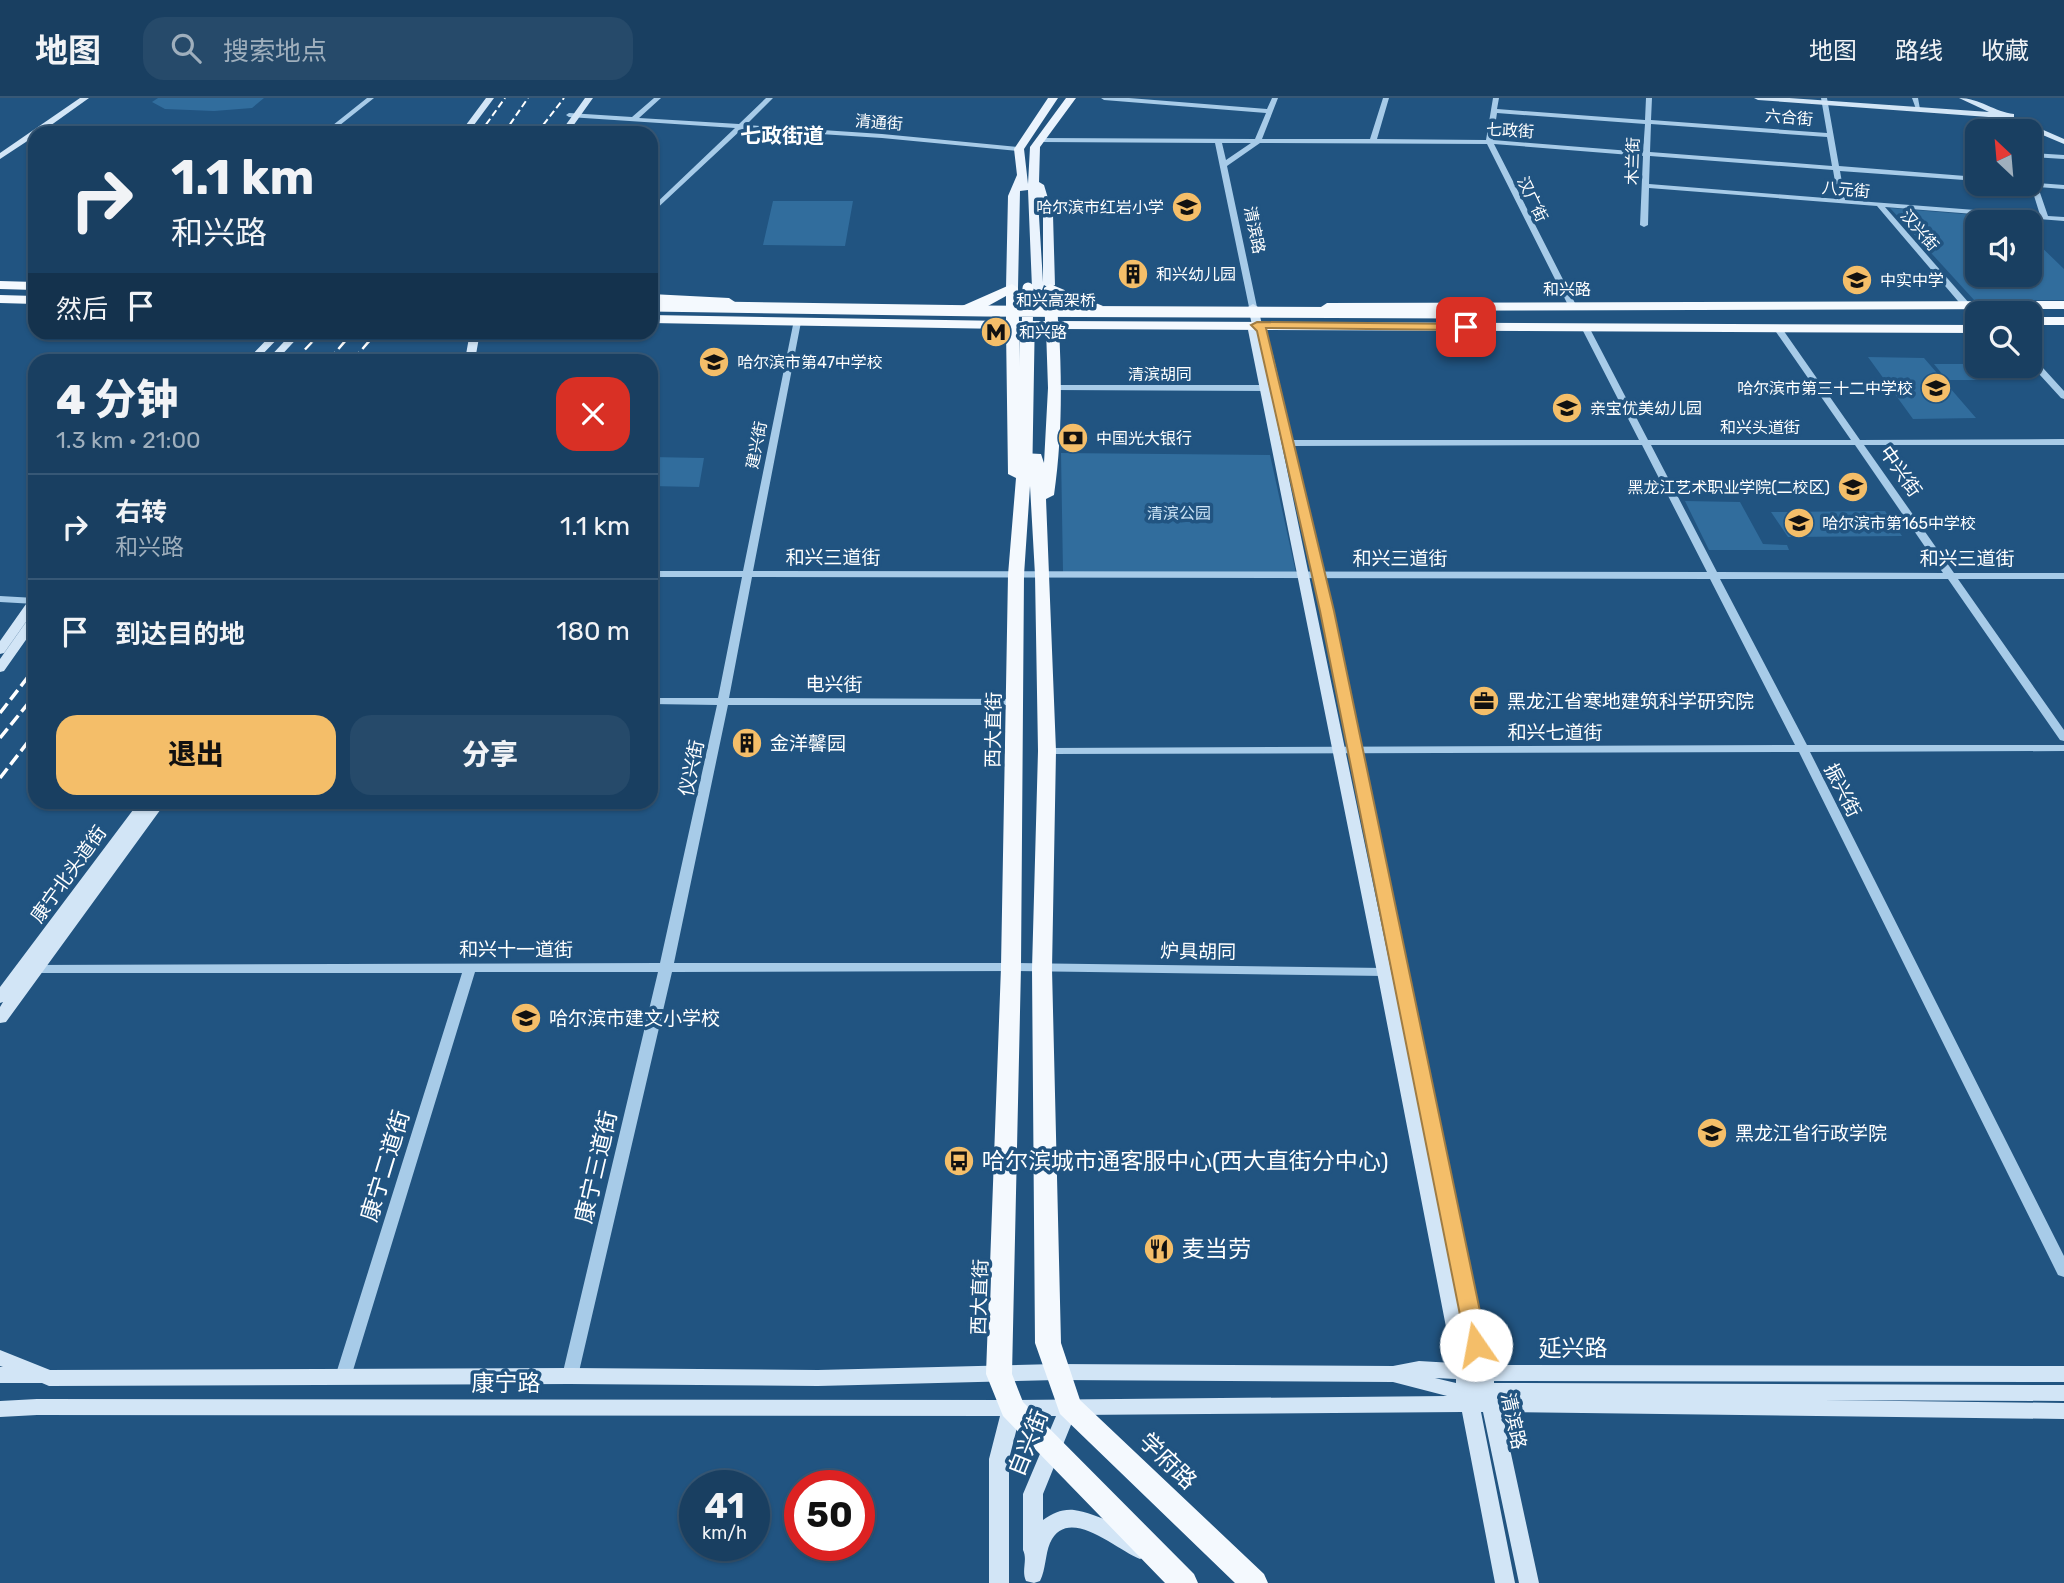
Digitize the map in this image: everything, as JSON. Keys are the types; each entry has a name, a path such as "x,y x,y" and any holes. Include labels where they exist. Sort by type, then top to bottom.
{"highway":[{"path":"0,285 28,286"},
{"path":"968,306 984,303 1012,288 1018,534"},
{"path":"1038,288 1050,306 1055,388 1052,457 1041,531"},
{"path":"1038,288 1097,306"},
{"name":"西大直街","path":"999,1374 1011,967 1016,575 1018,534 1030,457 1038,288"},
{"path":"0,294 28,295"},
{"path":"0,299 28,300"},
{"name":"和兴路","path":"658,302 1253,307 1965,305"},
{"name":"和兴高架桥","path":"658,303 699,307 985,312 1460,316"},
{"path":"0,307 28,308"},
{"path":"1460,316 1534,307"},
{"name":"和兴路","path":"2042,308 2064,309"},
{"name":"和兴路","path":"2042,311 2064,309"},
{"name":"和兴高架桥","path":"658,313 1460,316"},
{"name":"和兴路","path":"1460,316 1965,313"},
{"name":"和兴路","path":"1460,316 1546,319 1965,321"},
{"name":"和兴路","path":"658,319 967,325 1965,329"},
{"path":"1442,327 1546,319"},
{"path":"1864,320 1957,329"},
{"path":"2042,321 2064,321"},
{"path":"967,325 995,335 1012,347"},
{"path":"1051,344 1102,325"},
{"path":"2042,329 2064,329"},
{"name":"西大直街","path":"1030,457 1041,531 1043,575 1047,751 1042,969 1048,1343 1056,1372"},
{"name":"学府路","path":"1056,1372 1069,1406 1254,1583"},
{"path":"999,1374 1012,1408 1176,1575"}],"main road":[{"path":"45,126 85,98"},
{"path":"461,126 481,98"},
{"path":"469,126 490,98"},
{"path":"567,126 582,98"},
{"path":"563,126 589,98"},
{"path":"1019,149 1053,98"},
{"name":"西大直街","path":"1038,288 1029,173 1035,147 1071,98"},
{"path":"1758,98 1824,100 2007,116"},
{"path":"1791,98 1972,111 1983,107"},
{"path":"1963,98 2007,116"},
{"path":"1968,98 2064,141"},
{"path":"0,157 28,138"},
{"name":"西大直街","path":"1019,149 1029,173"},
{"path":"1012,288 1013,196 1029,173"},
{"path":"1029,173 1048,215 1038,288"},
{"name":"清滨路","path":"1253,307 1257,325 1262,330 1289,443 1311,575"},
{"name":"清滨路","path":"1257,325 1253,330 1311,575 1473,1372 1467,1398 1505,1583"},
{"path":"252,354 265,340"},
{"path":"258,354 272,340"},
{"path":"268,354 281,340"},
{"path":"278,354 291,340"},
{"path":"0,650 28,610"},
{"path":"0,668 28,628"},
{"name":"清滨路","path":"1347,750 1385,972 1473,1372 1490,1398 1529,1583"},
{"name":"康宁北头道街","path":"29,969 141,809"},
{"name":"康宁北头道街","path":"29,969 154,809"},
{"path":"0,998 29,969"},
{"path":"0,1018 29,969"},
{"name":"康宁路","path":"0,1358 49,1378 818,1378 999,1374"},
{"name":"延兴路","path":"999,1374 1393,1374 1419,1369 1473,1372 2064,1374"},
{"path":"1393,1374 1456,1391 1467,1398"},
{"path":"0,1375 49,1378"},
{"path":"1012,1408 1467,1398 2064,1393"},
{"path":"1490,1398 2064,1411"},
{"path":"0,1403 37,1407"},
{"name":"自兴街","path":"1033,1578 1033,1494 1069,1406"},
{"name":"康宁路","path":"0,1409 1012,1408"},
{"name":"自兴街","path":"999,1583 999,1458 1012,1408"},
{"path":"1033,1578 1040,1540 1053,1522 1071,1517 1096,1524 1176,1575"}],"street":[{"path":"335,126 371,98"},
{"path":"634,119 658,98"},
{"path":"658,205 770,98"},
{"path":"1104,98 1170,101 1270,111"},
{"path":"1223,165 1257,142 1275,98"},
{"path":"1373,142 1386,98"},
{"path":"1489,142 1496,98"},
{"name":"木兰街","path":"1644,225 1649,98"},
{"path":"1915,98 1918,108"},
{"path":"1824,100 1842,202"},
{"name":"六合街","path":"1494,111 1830,135"},
{"name":"清通街","path":"572,115 882,136 1019,149"},
{"name":"七政街","path":"1040,140 1489,142 1965,178"},
{"name":"清滨路","path":"1217,141 1253,307"},
{"name":"汉广街","path":"1489,142 1573,307"},
{"path":"2042,156 2064,157"},
{"path":"2042,185 2064,187"},
{"name":"八元街","path":"1645,186 2045,218"},
{"path":"2036,196 2045,218 2064,219"},
{"name":"汉兴街","path":"1880,206 1965,304"},
{"name":"建兴街","path":"746,574 797,322"},
{"name":"振兴街","path":"1585,327 1803,749 2064,1271"},
{"name":"中兴街","path":"1778,329 2064,738"},
{"path":"2042,372 2064,396"},
{"name":"清滨胡同","path":"1055,388 1266,388"},
{"name":"和兴头道街","path":"1289,443 2064,442"},
{"name":"和兴三道街","path":"658,574 2064,576"},
{"name":"仪兴街","path":"666,968 723,701 746,574"},
{"path":"0,599 28,600"},
{"name":"电兴街","path":"658,701 1016,702"},
{"name":"和兴七道街","path":"1047,751 2064,748"},
{"name":"和兴十一道街","path":"29,969 1011,967"},
{"name":"炉具胡同","path":"1011,967 1385,972"},
{"name":"康宁二道街","path":"343,1377 470,968"},
{"name":"康宁三道街","path":"570,1376 666,968"}],"green space":[{"path":"158,98 264,98 252,108 214,111 165,109 152,102"},
{"path":"773,201 853,201 845,246 763,245"},
{"path":"1890,208 1965,214 1965,287 2042,287 2042,248 2064,269 2064,300 1975,301"},
{"path":"1868,357 1924,358 1976,418 1913,419"},
{"path":"1934,364 1965,364 1965,378 1992,380 1947,380"},
{"name":"清滨公园","path":"1061,453 1270,455 1296,573 1063,572"},
{"path":"658,457 704,458 699,487 658,486"},
{"path":"1685,501 1740,502 1763,544 1787,545 1789,550 1709,550"},
{"path":"1885,511 1902,536 1788,537 1771,512"}],"railway":[{"path":"485,126 505,98"},
{"path":"509,126 528,98"},
{"path":"542,126 564,98"},
{"path":"301,354 314,340"},
{"path":"334,354 346,340"},
{"path":"358,354 370,340"},
{"path":"0,713 28,677"},
{"path":"0,738 28,704"},
{"path":"0,778 28,742"}],"place":[{"name":"哈尔滨市红岩小学","path":"1187,207"},
{"name":"和兴幼儿园","path":"1133,274"},
{"name":"中实中学","path":"1857,280"},
{"name":"和兴路","path":"996,332"},
{"name":"哈尔滨市第47中学校","path":"714,362"},
{"name":"哈尔滨市第三十二中学校","path":"1936,388"},
{"name":"亲宝优美幼儿园","path":"1567,408"},
{"name":"中国光大银行","path":"1073,438"},
{"name":"黑龙江艺术职业学院(二校区)","path":"1853,487"},
{"name":"哈尔滨市第165中学校","path":"1799,523"},
{"name":"黑龙江省寒地建筑科学研究院","path":"1484,701"},
{"name":"金洋馨园","path":"747,743"},
{"name":"哈尔滨市建文小学校","path":"526,1018"},
{"name":"黑龙江省行政学院","path":"1712,1133"},
{"name":"哈尔滨城市通客服中心(西大直街分中心)","path":"959,1161"},
{"name":"麦当劳","path":"1159,1249"}],"district":[{"name":"七政街道","path":"782,136"}],"route":[{"path":"1466,327 1257,325 1262,330 1277,389 1327,611 1476,1345"}]}
